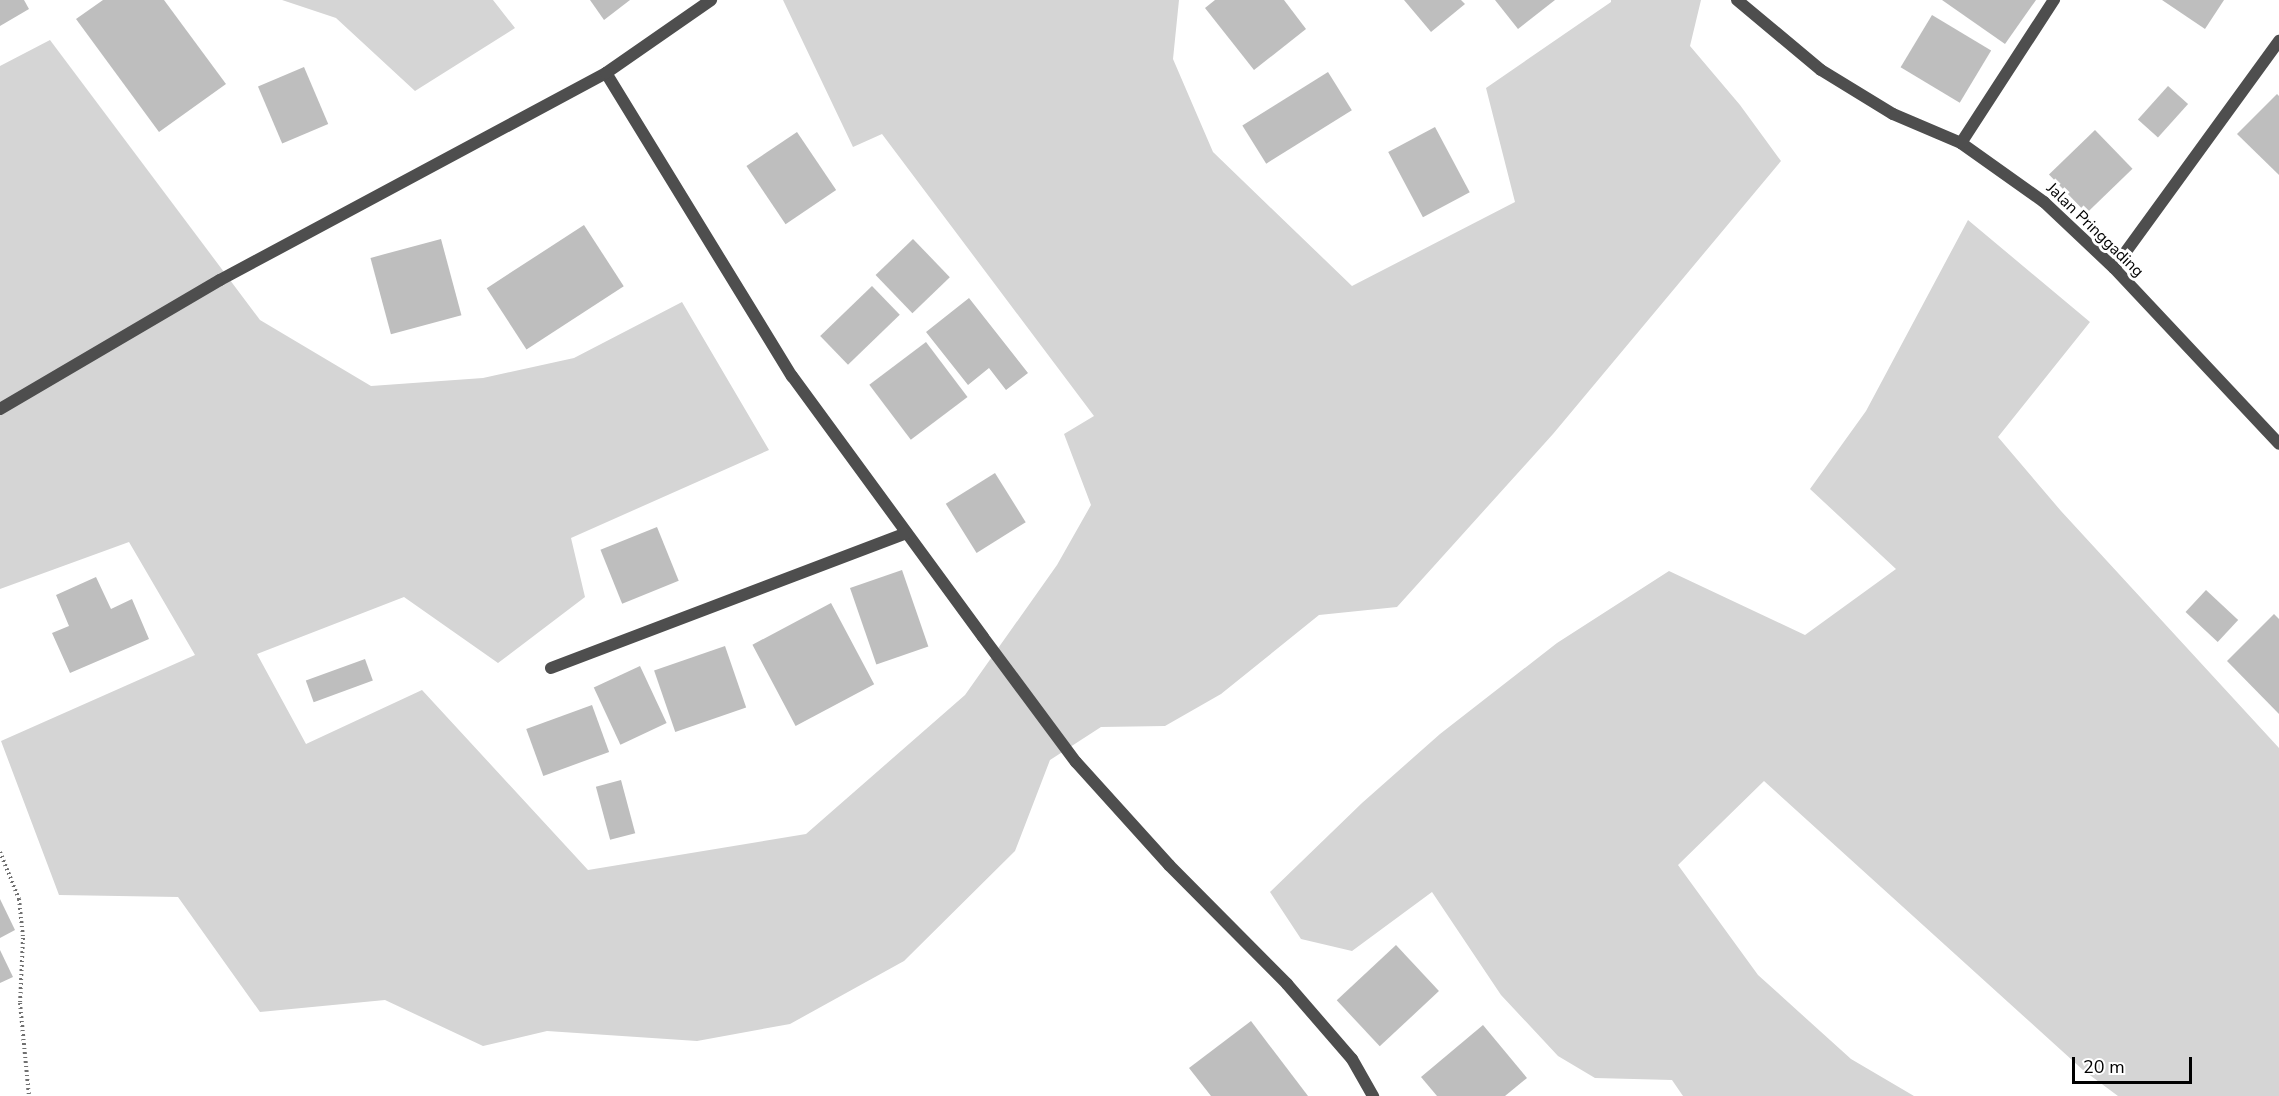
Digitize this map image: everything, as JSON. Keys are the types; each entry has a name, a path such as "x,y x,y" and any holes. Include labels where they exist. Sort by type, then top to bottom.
{"street":[{"path":"0,409 220,280 606,73 711,0"},
{"name":"Jalan Pringgading","path":"1737,0 1821,70 1893,114 1961,143 2044,202 2114,268 2279,444"},
{"path":"1961,143 2054,0"},
{"path":"2114,268 2278,46"},
{"path":"606,73 792,376 1076,762 1169,865 1287,984 1352,1059 1373,1096"},
{"path":"551,668 906,533"}],"path":[{"path":"0,852 19,899 22,928 20,1003 29,1096"}],"shaded area":[{"path":"282,0 493,0 515,28 415,91 336,18"},
{"path":"783,0 1179,0 1173,59 1213,152 1352,286 1515,202 1486,88 1611,0 1701,0 1690,46 1740,105 1781,161 1553,434 1397,607 1319,615 1221,694 1165,726 1101,727 1050,760 1015,851 904,961 790,1024 697,1041 547,1031 483,1046 385,1000 260,1012 178,897 59,895 1,741 195,655 129,542 0,589 0,66 50,40 260,320 371,386 483,378 574,358 682,302 769,450 571,538 585,597 498,663 404,597 257,654 306,744 422,690 588,870 806,834 965,695 1057,565 1091,505 1064,434 1094,416 882,134 853,147"},
{"path":"1968,220 2090,322 1998,437 2061,511 2279,748 2279,1096 2118,1096 2083,1070 1764,781 1678,865 1758,975 1851,1059 1914,1096 1683,1096 1672,1080 1595,1078 1558,1056 1501,995 1432,892 1352,951 1301,939 1270,892 1362,803 1440,734 1557,643 1669,571 1805,635 1896,569 1810,489 1866,411"}],"building":[{"path":"0,0 24,0 29,9 0,26"},
{"path":"103,0 164,0 226,84 159,132 76,19"},
{"path":"590,0 630,0 604,20"},
{"path":"1215,0 1284,0 1306,29 1254,70 1205,8"},
{"path":"1404,0 1461,0 1465,4 1431,32"},
{"path":"1495,0 1555,0 1518,29"},
{"path":"1942,0 2036,0 2005,44"},
{"path":"2162,0 2224,0 2205,29"},
{"path":"1932,15 1991,51 1960,103 1901,67"},
{"path":"304,67 328,124 282,144 258,87"},
{"path":"1328,72 1352,110 1266,164 1242,126"},
{"path":"2168,86 2188,104 2158,138 2138,119"},
{"path":"2277,94 2279,96 2279,175 2237,134"},
{"path":"1435,127 1470,192 1423,217 1388,152"},
{"path":"2095,130 2133,169 2086,213 2049,174"},
{"path":"797,132 836,190 786,224 746,166"},
{"path":"584,225 624,286 526,349 487,288"},
{"path":"441,239 461,315 391,334 370,258"},
{"path":"913,239 950,277 912,313 876,275"},
{"path":"872,286 900,315 848,365 820,336"},
{"path":"969,298 1028,373 1006,390 989,368 968,385 926,332"},
{"path":"926,342 968,397 911,440 869,385"},
{"path":"995,473 1026,522 977,553 946,504"},
{"path":"657,527 679,581 622,604 600,550"},
{"path":"902,570 928,647 876,664 850,588"},
{"path":"96,577 111,609 132,599 149,639 70,673 52,633 69,626 56,595"},
{"path":"2206,590 2238,620 2218,642 2186,612"},
{"path":"831,603 874,684 796,726 752,645"},
{"path":"2274,614 2279,619 2279,714 2227,661"},
{"path":"725,646 746,707 675,732 654,670"},
{"path":"365,659 373,681 314,702 306,681"},
{"path":"640,666 667,723 620,745 594,688"},
{"path":"592,705 609,752 543,776 526,729"},
{"path":"621,780 635,833 610,840 596,787"},
{"path":"0,899 15,930 0,938"},
{"path":"1396,945 1439,991 1380,1046 1337,1000"},
{"path":"0,950 13,977 0,983"},
{"path":"1251,1021 1308,1096 1211,1096 1189,1068"},
{"path":"1483,1025 1527,1078 1505,1096 1437,1096 1421,1077"}]}
